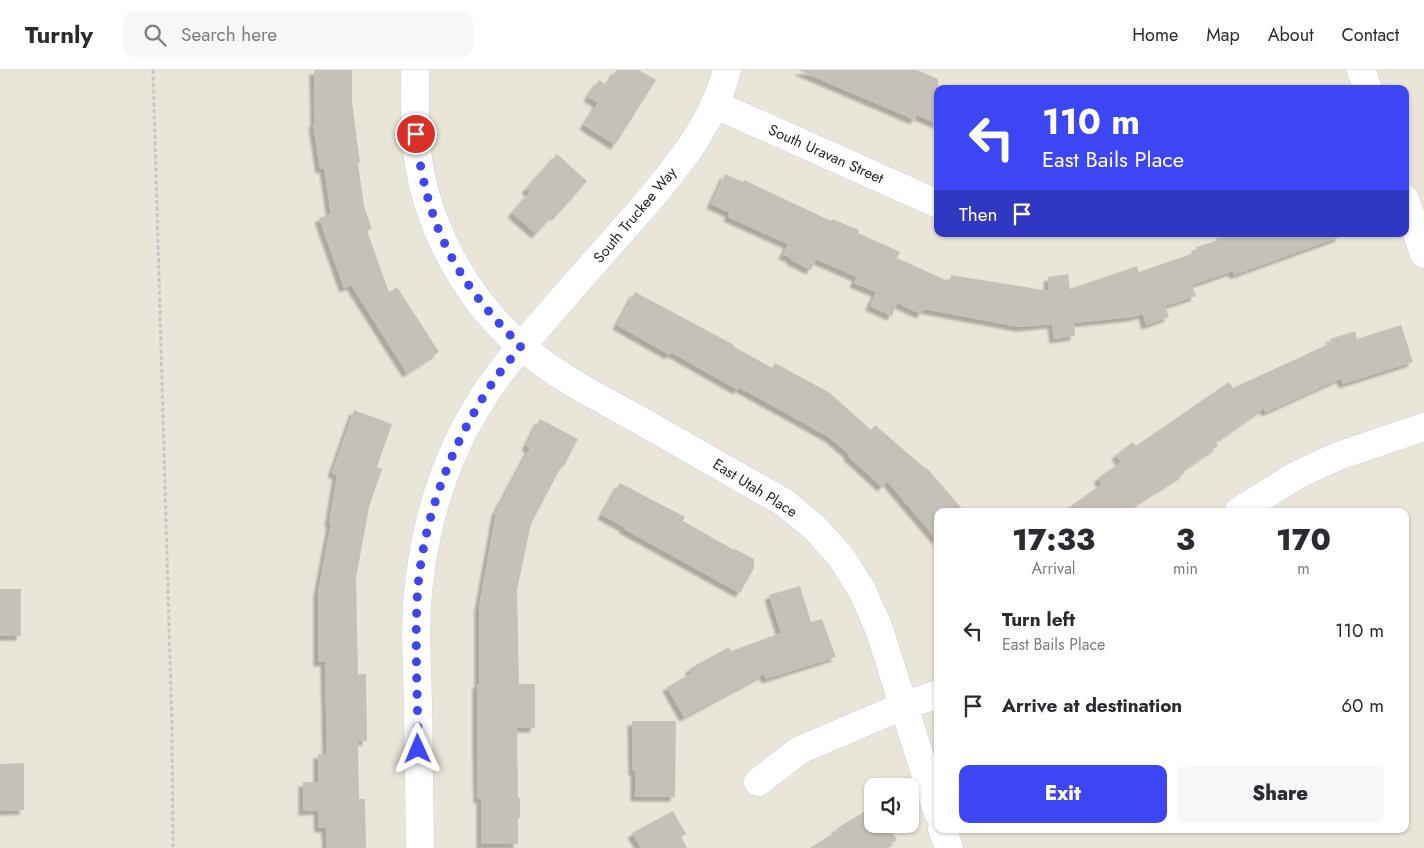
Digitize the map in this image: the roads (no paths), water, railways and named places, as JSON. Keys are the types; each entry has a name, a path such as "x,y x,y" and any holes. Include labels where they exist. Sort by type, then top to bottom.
{"street":[{"name":"East Utah Place","path":"415,70 416,134 420,166 434,221 443,243 468,286 498,324 521,346 560,375 785,503 815,528 841,557 862,590 879,629 934,801"},
{"name":"South Truckee Way","path":"420,848 418,586 424,543 435,500 450,458 470,418 494,381 521,346 665,182 694,142 714,104 727,70"},
{"path":"1361,70 1367,85"},
{"name":"South Uravan Street","path":"714,104 934,202"},
{"path":"1409,210 1424,254"},
{"path":"1243,508 1297,475 1338,456 1424,427"},
{"path":"758,782 800,750 903,706 934,695"},
{"path":"943,833 949,848"}]}
